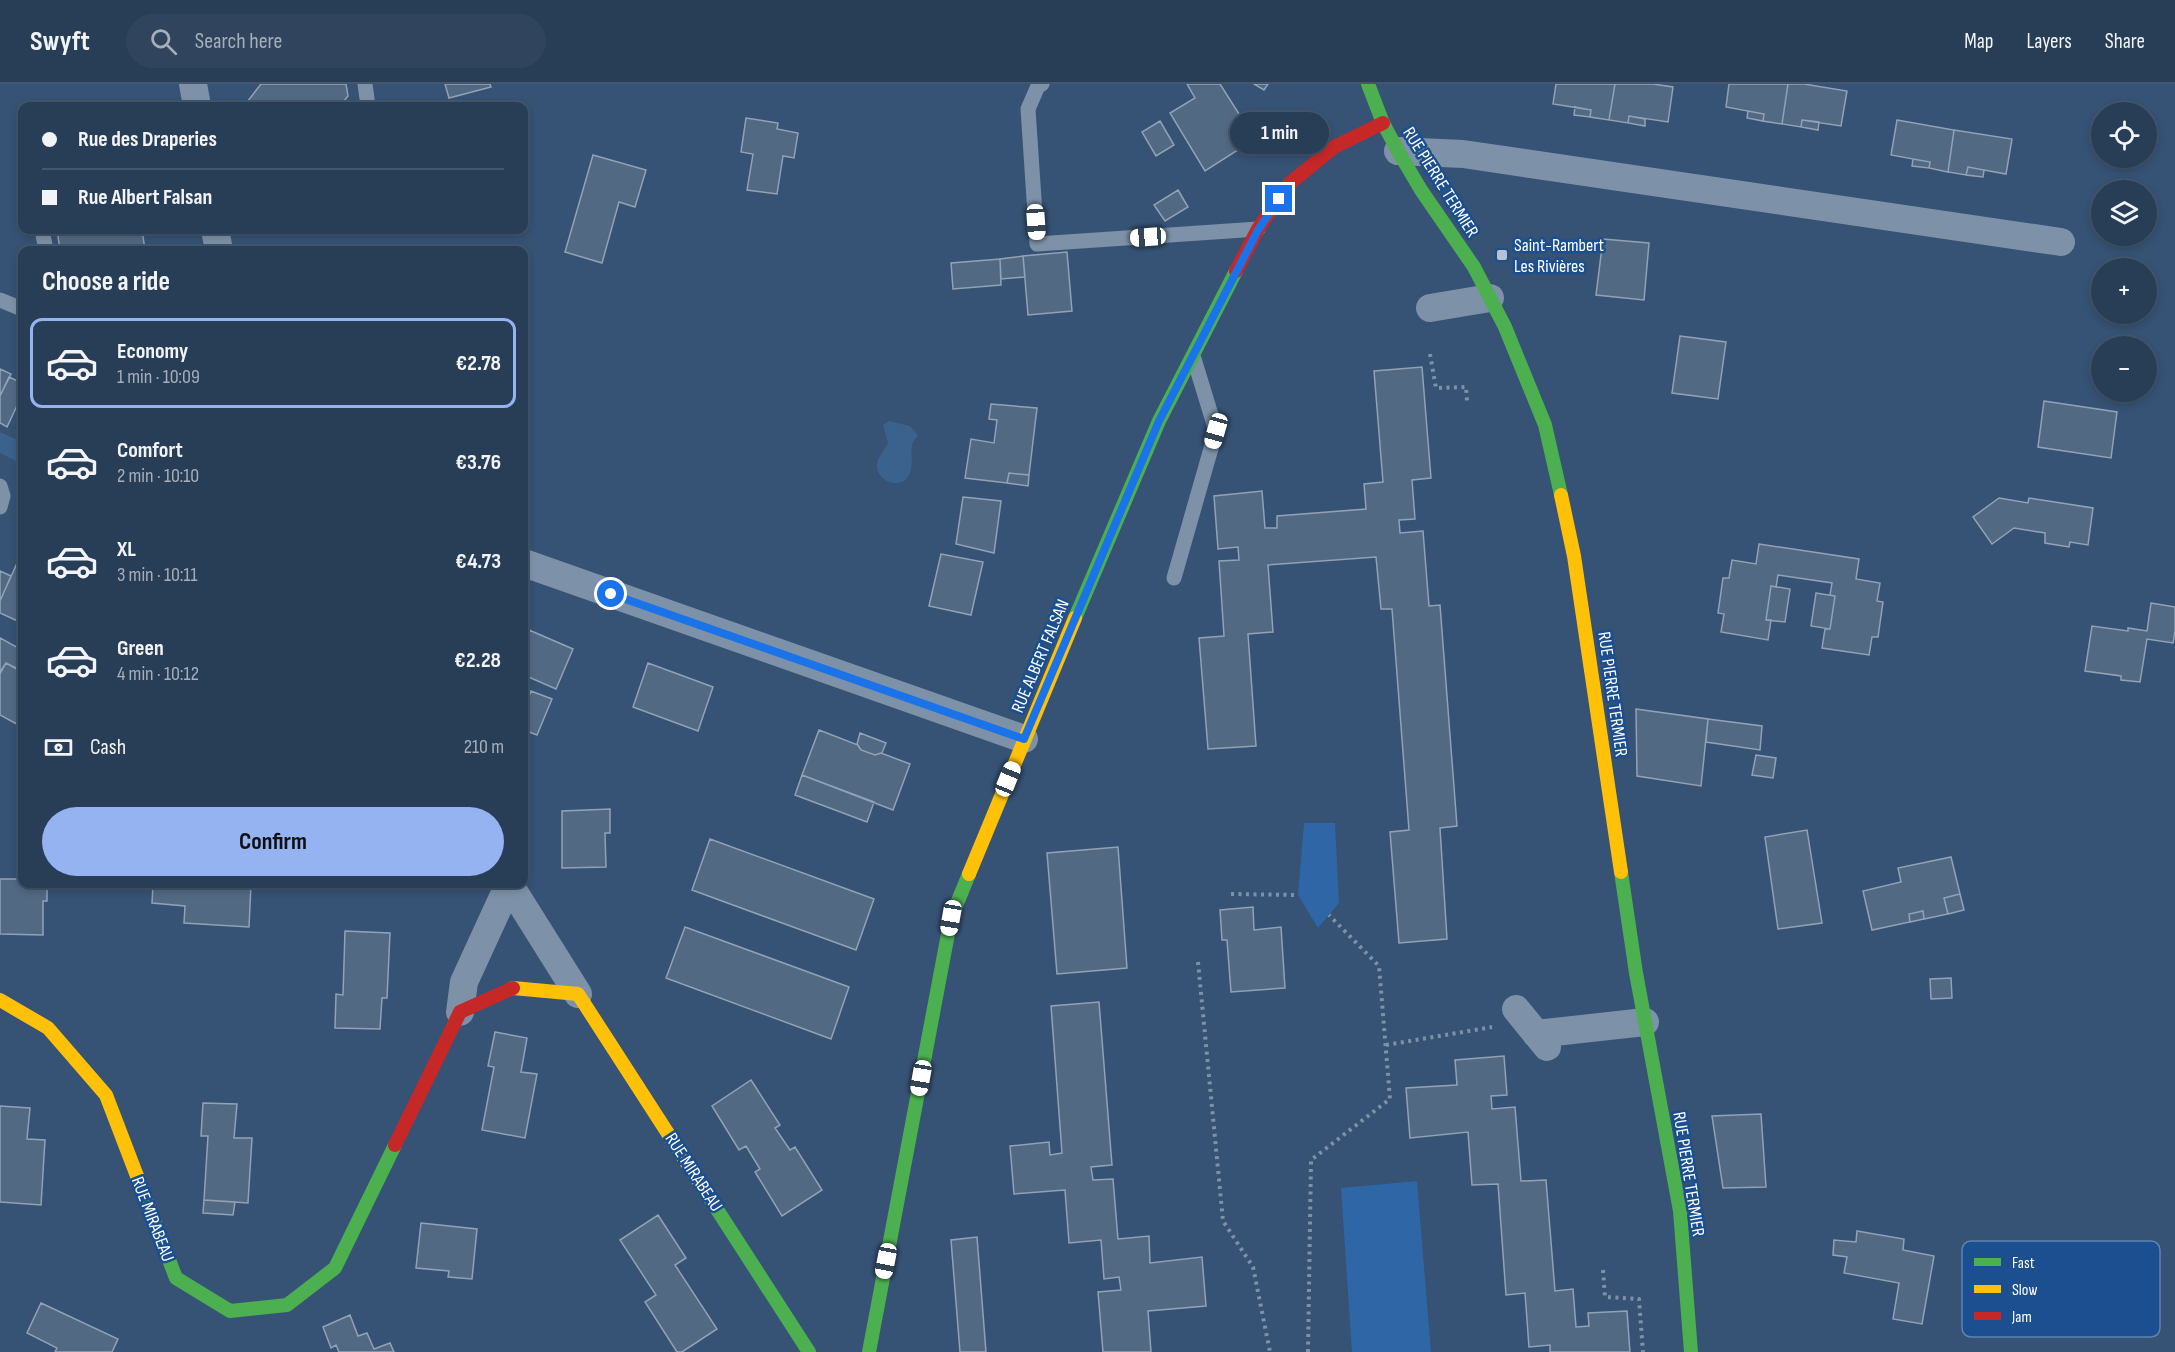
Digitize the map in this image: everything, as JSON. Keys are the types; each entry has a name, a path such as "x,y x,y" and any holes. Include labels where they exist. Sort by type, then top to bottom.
{"street":[{"path":"194,84 196,102"},
{"name":"RUE PIERRE TERMIER","path":"1368,84 1383,123 1398,151 1474,267 1505,327 1545,425 1574,556 1645,1022 1680,1211 1691,1352"},
{"name":"RUE ALBERT FALSAN","path":"869,1352 951,918 1024,739 1159,421 1258,230 1289,184 1334,147 1383,123"},
{"path":"1398,151 1463,154 2061,242"},
{"path":"1430,308 1490,298"},
{"path":"528,564 1024,739"},
{"name":"RUE MIRABEAU","path":"0,1000 48,1028 106,1095 176,1278 230,1311 287,1305 334,1268 460,1012 464,982 507,888"},
{"name":"RUE MIRABEAU","path":"512,888 809,1352"},
{"path":"460,1012 515,987 578,994"},
{"path":"1532,1029 1645,1022"}],"lane":[{"path":"365,84 367,102"},
{"path":"1042,84 1038,86 1028,109 1037,244 1258,230"},
{"path":"0,300 18,307"},
{"path":"1174,578 1216,431 1193,356"},
{"path":"0,486 3,496 0,507"}],"path":[{"path":"1430,354 1436,388 1466,387 1467,401"},
{"path":"1231,894 1298,895"},
{"path":"1308,1352 1311,1160 1390,1099 1379,966 1329,915"},
{"path":"1198,962 1223,1221 1253,1267 1270,1352"},
{"path":"1386,1045 1532,1029"},
{"path":"1603,1270 1605,1297 1639,1299 1643,1352"}],"shaded area":[{"path":"889,421 910,426 918,435 912,446 911,471 905,480 895,483 884,479 877,470 880,456 888,443 883,425"},
{"path":"0,432 18,440 18,462 0,453"},
{"path":"1304,823 1335,823 1339,903 1318,928 1298,895"},
{"path":"1417,1181 1431,1352 1352,1352 1341,1188"}],"building":[{"path":"261,84 346,84 348,96 343,102 247,102"},
{"path":"445,84 490,84 491,87 449,98"},
{"path":"1187,84 1220,84 1255,139 1205,171 1170,113 1195,98"},
{"path":"1254,84 1268,84 1264,90"},
{"path":"1556,84 1615,84 1609,120 1590,117 1591,110 1553,104"},
{"path":"1615,84 1653,84 1673,87 1668,122 1629,116 1628,123 1609,120"},
{"path":"1729,84 1788,84 1782,124 1763,121 1764,114 1726,107"},
{"path":"1788,84 1804,84 1847,91 1841,126 1802,120 1801,127 1782,124"},
{"path":"1575,107 1591,110 1590,117 1574,115"},
{"path":"1748,111 1764,114 1763,121 1747,118"},
{"path":"1629,116 1645,119 1645,126 1628,123"},
{"path":"746,118 778,123 777,129 798,133 794,158 783,156 777,194 747,190 753,154 741,152"},
{"path":"1802,120 1819,122 1818,130 1801,127"},
{"path":"1897,120 1954,130 1948,172 1929,168 1930,162 1891,155"},
{"path":"1160,121 1174,145 1156,156 1142,132"},
{"path":"1954,130 2012,139 2006,174 1968,167 1966,175 1948,172"},
{"path":"593,155 646,170 635,207 619,202 602,263 565,252"},
{"path":"1913,159 1930,162 1929,168 1912,166"},
{"path":"1968,167 1984,170 1983,177 1966,175"},
{"path":"1178,190 1188,207 1165,221 1154,205"},
{"path":"58,234 143,234 144,246 59,246"},
{"path":"1603,239 1649,243 1644,300 1596,295"},
{"path":"1067,252 1072,311 1028,315 1023,256"},
{"path":"1023,256 1025,277 1001,279 1000,259"},
{"path":"1000,259 1001,285 953,289 951,263"},
{"path":"1680,336 1726,342 1718,399 1672,393"},
{"path":"1422,367 1431,478 1412,480 1415,519 1399,520 1400,533 1423,531 1429,606 1440,605 1457,826 1440,828 1447,939 1399,943 1390,832 1409,830 1392,609 1381,609 1376,557 1268,565 1273,632 1248,634 1256,746 1208,749 1199,638 1224,636 1219,561 1239,560 1238,547 1218,549 1214,496 1262,491 1265,528 1277,528 1277,516 1366,509 1364,484 1383,482 1374,371"},
{"path":"0,369 11,374 0,396"},
{"path":"9,377 18,381 18,404 7,427 0,423 0,396"},
{"path":"2044,401 2117,412 2111,458 2038,447"},
{"path":"991,404 1037,408 1029,475 1009,473 1007,483 965,478 971,439 994,443 997,420 989,419"},
{"path":"1009,473 1029,475 1028,486 1007,483"},
{"path":"963,497 1001,501 994,553 956,544"},
{"path":"1999,498 2028,503 2029,498 2093,508 2088,545 2070,542 2069,547 2045,543 2045,533 2014,528 1992,544 1973,517"},
{"path":"1759,544 1859,559 1856,579 1880,583 1877,601 1883,602 1878,637 1872,637 1869,655 1822,648 1825,629 1830,629 1835,596 1830,595 1832,583 1778,575 1776,587 1771,586 1766,620 1771,620 1768,640 1721,632 1724,614 1718,613 1723,578 1729,578 1732,560 1756,564"},
{"path":"941,554 983,562 971,615 929,606"},
{"path":"18,561 18,621 0,613 0,601"},
{"path":"0,571 11,576 0,601"},
{"path":"1771,586 1790,589 1785,622 1766,620"},
{"path":"1816,593 1835,596 1830,629 1811,626"},
{"path":"2151,603 2175,607 2175,631 2173,643 2147,639 2140,682 2121,680 2121,676 2085,671 2092,626 2147,631"},
{"path":"529,630 573,649 556,689 528,677"},
{"path":"0,638 18,648 18,669 6,663 0,672"},
{"path":"6,663 18,670 18,725 0,715 0,674"},
{"path":"648,663 713,687 698,731 633,707"},
{"path":"531,691 552,699 537,735 528,732 528,699"},
{"path":"1636,709 1708,719 1701,786 1637,776"},
{"path":"1708,719 1762,726 1760,750 1706,742"},
{"path":"819,730 858,745 861,750 875,755 881,753 910,764 893,810 802,775"},
{"path":"860,733 886,743 882,753 875,755 861,750 857,744"},
{"path":"1756,755 1776,758 1773,778 1752,775"},
{"path":"802,775 874,802 867,822 795,795"},
{"path":"610,809 610,833 605,833 606,867 562,868 562,811"},
{"path":"1807,830 1822,923 1778,929 1765,837"},
{"path":"710,839 874,899 856,950 692,890"},
{"path":"1118,847 1127,968 1057,974 1047,853"},
{"path":"1951,857 1960,894 1944,898 1948,914 1924,919 1923,911 1909,914 1910,922 1872,930 1863,891 1901,882 1898,868"},
{"path":"0,879 18,879 18,888 47,888 47,901 43,901 43,935 0,934"},
{"path":"153,888 251,888 249,927 184,923 185,906 152,903"},
{"path":"1960,894 1964,910 1948,914 1944,898"},
{"path":"1253,907 1254,930 1281,927 1285,988 1231,992 1227,940 1222,940 1220,910"},
{"path":"1923,911 1924,919 1910,922 1909,914"},
{"path":"685,927 849,987 831,1039 666,978"},
{"path":"345,931 390,933 387,998 382,998 380,1029 335,1028 336,994 343,995"},
{"path":"1951,978 1952,998 1931,999 1930,979"},
{"path":"1099,1002 1112,1165 1091,1167 1093,1180 1113,1179 1118,1239 1149,1236 1150,1263 1202,1257 1206,1306 1148,1311 1151,1352 1103,1352 1098,1292 1121,1290 1119,1277 1104,1279 1101,1240 1069,1243 1065,1190 1014,1194 1010,1146 1049,1142 1050,1155 1062,1153 1051,1006"},
{"path":"495,1032 527,1038 521,1072 537,1074 525,1138 482,1130 494,1067 488,1066"},
{"path":"1504,1056 1507,1095 1491,1096 1492,1109 1515,1107 1521,1181 1546,1180 1555,1291 1573,1289 1576,1327 1589,1326 1588,1313 1627,1311 1630,1352 1550,1352 1550,1345 1529,1347 1525,1293 1506,1295 1498,1184 1472,1185 1468,1132 1410,1138 1406,1088 1457,1085 1455,1060"},
{"path":"751,1080 780,1125 775,1128 790,1150 795,1147 822,1190 782,1216 755,1172 760,1169 746,1146 739,1150 712,1106"},
{"path":"203,1103 237,1104 234,1138 252,1138 248,1203 204,1200 208,1136 201,1136"},
{"path":"0,1106 30,1108 27,1139 45,1140 41,1205 0,1202"},
{"path":"1761,1114 1766,1187 1723,1188 1712,1116"},
{"path":"204,1200 235,1202 233,1215 203,1213"},
{"path":"658,1215 686,1258 675,1265 717,1329 682,1352 677,1352 645,1302 656,1295 620,1240"},
{"path":"421,1223 477,1229 472,1279 448,1277 449,1271 416,1268"},
{"path":"1857,1231 1904,1239 1903,1250 1934,1256 1922,1324 1893,1319 1899,1283 1844,1273 1847,1257 1833,1255 1834,1240 1856,1242"},
{"path":"977,1237 986,1352 960,1352 951,1240"},
{"path":"41,1303 118,1339 112,1352 55,1352 57,1348 27,1333"},
{"path":"350,1315 358,1336 367,1333 374,1349 390,1343 394,1352 339,1352 336,1345 331,1348 323,1327"}],"traffic: fast":[{"path":"1368,84 1383,123 1398,151 1421,190 1474,267 1505,327 1545,425 1561,495"},
{"path":"1075,618 1159,421 1236,271"},
{"path":"1621,872 1636,973 1680,1211 1691,1352"},
{"path":"869,1352 951,918 969,874"},
{"path":"137,1176 176,1278 230,1311 287,1305 335,1268 395,1145"},
{"path":"698,1180 809,1352"}],"traffic: slow":[{"path":"1561,495 1574,556 1621,872"},
{"path":"969,874 1075,618"},
{"path":"513,988 578,994 698,1180"},
{"path":"0,1000 48,1028 106,1095 137,1176"}],"traffic: jam":[{"path":"1236,271 1258,229 1289,184 1334,147 1383,123"},
{"path":"395,1145 460,1012 513,988"}],"place":[{"name":"Saint-Rambert Les Rivières","path":"1502,255"}],"route":[{"path":"611,594 1024,739 1159,421 1258,230 1279,199"}]}
